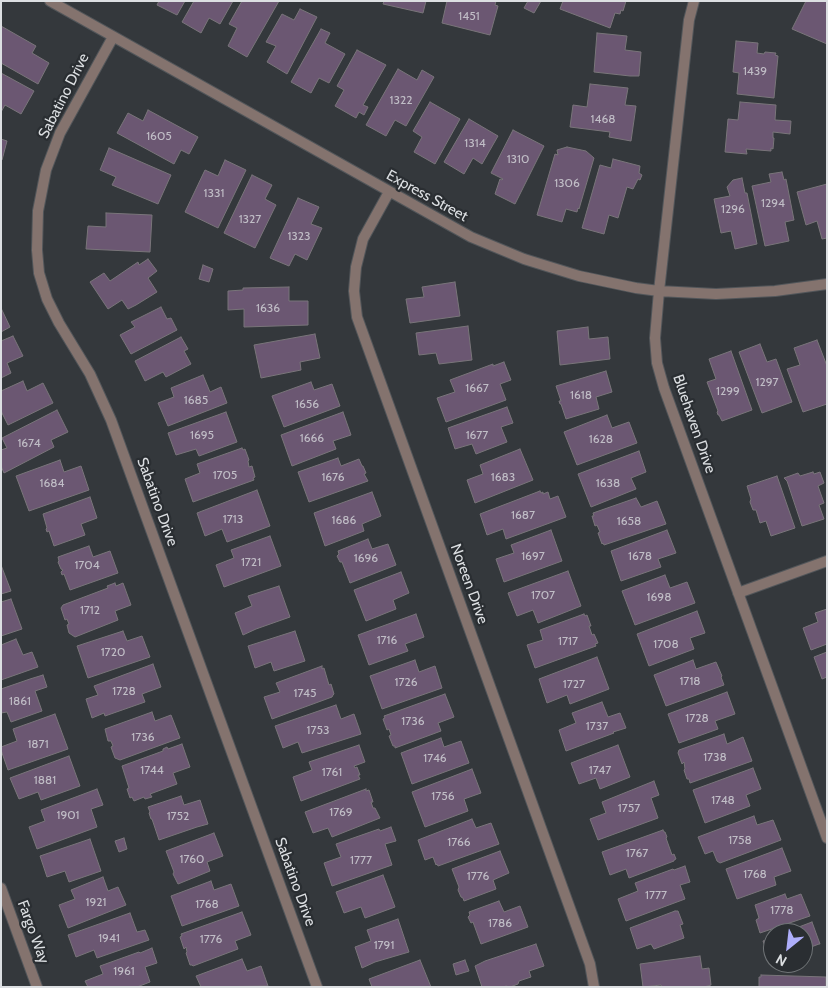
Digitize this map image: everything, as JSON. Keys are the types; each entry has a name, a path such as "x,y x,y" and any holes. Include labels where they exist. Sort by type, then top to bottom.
{"street":[{"name":"Express Street","path":"50,1 471,237 524,260 579,276 659,291 716,294 775,291 827,284"},
{"name":"Bluehaven Drive","path":"694,1 689,20 659,291 655,338 657,363 664,388 827,838"},
{"name":"Sabatino Drive","path":"113,36 60,133 46,170 38,211 36,250 39,272 47,299 59,323 90,374 112,420 317,987"},
{"name":"Noreen Drive","path":"389,192 363,240 356,267 354,291 357,317 590,964 594,987"},
{"path":"738,593 827,561"},
{"name":"Fargo Way","path":"1,888 37,987"}],"building":[{"path":"159,1 185,1 177,15 157,5"},
{"path":"194,1 233,1 220,24 209,18 201,33 182,22"},
{"path":"242,1 279,1 247,57 228,46 237,28 229,24"},
{"path":"384,1 426,1 423,13 383,4"},
{"path":"447,1 496,1 495,5 498,6 490,35 442,23"},
{"path":"528,1 541,1 534,13 524,8"},
{"path":"563,1 626,1 623,11 621,10 620,14 615,13 610,28 560,9"},
{"path":"806,1 827,1 827,44 792,29"},
{"path":"300,9 317,17 287,74 267,62 276,46 266,42 282,14 294,20"},
{"path":"1,26 36,46 32,53 49,63 38,84 1,63"},
{"path":"321,29 330,33 325,43 345,54 329,83 319,78 311,93 291,82"},
{"path":"597,33 627,36 625,50 641,52 639,76 594,72"},
{"path":"736,41 758,43 757,53 776,53 775,55 778,56 774,98 737,94 739,73 733,72"},
{"path":"357,50 386,65 363,105 368,107 364,115 359,112 356,118 335,106 344,90 337,86"},
{"path":"398,69 417,80 422,70 434,77 406,126 395,120 386,136 366,125"},
{"path":"1,73 34,91 21,114 5,105 1,112"},
{"path":"590,84 628,88 625,105 636,106 631,141 609,137 610,132 570,127 573,105 587,107"},
{"path":"430,102 460,119 435,164 414,152 422,137 413,131"},
{"path":"740,102 776,105 775,120 791,121 790,134 773,132 773,149 771,148 771,151 746,149 747,154 725,152 728,119 738,120"},
{"path":"148,110 198,137 189,154 181,150 174,164 117,133 128,113 143,121"},
{"path":"469,119 498,136 482,164 473,158 464,174 444,162"},
{"path":"513,130 544,146 515,204 495,194 500,179 503,179 491,173"},
{"path":"1,139 7,141 2,160 1,160"},
{"path":"567,147 586,151 594,158 579,209 577,212 566,209 562,222 537,215 555,154 558,155 557,150"},
{"path":"109,148 171,175 158,204 112,185 116,177 100,170"},
{"path":"613,159 640,166 639,173 642,175 640,180 638,179 633,189 627,187 618,218 609,215 604,234 582,228 600,165 611,168"},
{"path":"225,160 246,170 218,228 185,212 205,170 218,176"},
{"path":"782,172 784,180 786,179 794,220 785,222 789,241 765,246 752,186 771,182 769,174"},
{"path":"252,175 272,185 265,199 276,205 255,248 224,233"},
{"path":"742,178 745,193 747,193 757,244 735,249 731,231 721,233 714,199 730,196 727,187 733,180"},
{"path":"827,184 827,238 822,239 817,221 806,225 797,192"},
{"path":"298,198 319,207 311,224 322,228 307,260 295,254 289,266 270,258"},
{"path":"106,213 152,215 150,252 86,249 88,226 106,227"},
{"path":"148,259 157,271 148,278 157,292 128,309 122,300 108,309 90,282 104,273 110,281 138,262 139,265"},
{"path":"203,265 213,269 209,282 199,279"},
{"path":"455,282 460,316 410,323 406,299 424,297 422,287"},
{"path":"289,287 289,301 308,301 308,325 244,327 244,309 228,310 228,291 243,290 243,288"},
{"path":"161,307 167,319 171,318 177,330 131,354 120,335 135,327 131,322"},
{"path":"1,308 10,327 1,332"},
{"path":"468,326 472,360 439,364 436,353 419,355 416,333"},
{"path":"588,327 589,339 608,337 610,359 560,365 557,331"},
{"path":"315,334 320,358 300,362 301,370 261,378 254,345"},
{"path":"13,336 23,356 7,363 11,373 1,378 1,341"},
{"path":"181,337 188,349 184,351 191,364 166,377 163,372 145,381 135,361"},
{"path":"817,340 827,366 827,404 803,412 787,369 800,365 794,348"},
{"path":"760,344 767,362 776,359 792,402 762,413 739,352"},
{"path":"731,351 752,410 722,421 718,415 707,382 716,379 709,359"},
{"path":"504,362 511,380 500,384 506,400 446,422 437,398 455,392 450,380 493,364 493,366"},
{"path":"606,371 612,392 596,397 599,409 566,419 556,386"},
{"path":"203,375 210,392 221,387 227,403 168,426 158,403 174,397 171,388"},
{"path":"23,381 27,391 43,383 53,403 8,425 1,411 1,391"},
{"path":"311,382 314,390 332,384 340,406 284,427 272,396"},
{"path":"507,407 513,423 501,427 507,442 476,454 472,444 455,449 448,428"},
{"path":"57,410 68,432 51,440 54,447 4,473 1,466 1,450 7,448 2,438"},
{"path":"226,412 237,442 199,456 196,449 176,455 168,433"},
{"path":"343,412 351,435 333,441 336,449 292,466 281,435"},
{"path":"607,415 612,428 629,422 637,443 577,465 564,432"},
{"path":"242,448 243,450 245,449 249,460 249,467 252,466 254,480 193,502 185,479 200,473 197,464"},
{"path":"520,449 533,480 475,503 467,480 483,474 480,465"},
{"path":"639,451 646,472 631,478 636,489 591,507 578,474"},
{"path":"338,458 341,466 359,459 368,481 309,502 298,472"},
{"path":"60,460 64,472 81,466 89,490 29,511 16,476"},
{"path":"813,472 814,474 820,472 824,483 818,486 824,503 819,505 824,519 802,526 787,481 784,478 798,473 800,476"},
{"path":"777,476 795,528 771,536 766,521 760,523 756,510 753,510 747,486"},
{"path":"257,490 270,526 227,542 222,529 205,536 197,513"},
{"path":"540,491 543,494 548,492 550,499 558,496 566,517 506,539 503,529 487,535 480,514"},
{"path":"372,492 381,516 362,524 364,531 325,546 314,513"},
{"path":"90,497 97,518 81,524 85,535 54,546 49,531 47,532 43,514"},
{"path":"636,498 641,507 657,501 666,524 604,545 602,544 598,533 600,532 597,525 595,526 592,516 594,516 593,513"},
{"path":"551,530 562,561 504,582 496,559 514,553 511,545"},
{"path":"667,530 676,553 658,559 661,567 621,581 611,551"},
{"path":"270,536 281,566 224,587 216,565 234,558 231,550"},
{"path":"368,539 372,549 388,544 396,565 350,583 342,562 340,562 337,556 339,554 338,551"},
{"path":"89,546 93,557 110,551 118,573 70,590 64,574 62,575 61,572 63,570 58,562 58,557"},
{"path":"1,565 11,591 1,594"},
{"path":"568,571 581,606 538,623 533,610 517,616 508,593"},
{"path":"401,572 409,593 393,600 396,609 366,621 354,590"},
{"path":"665,575 670,588 687,582 695,603 635,625 622,591"},
{"path":"115,583 116,586 123,583 131,605 115,611 118,620 75,637 69,633 67,625 69,624 67,619 65,620 61,608 63,605 108,588 107,586"},
{"path":"279,586 290,617 243,635 235,613 252,606 248,596"},
{"path":"11,599 22,629 1,636 1,602"},
{"path":"827,609 827,644 811,650 803,628 818,622 815,613"},
{"path":"697,611 705,633 690,638 694,649 649,666 637,634"},
{"path":"416,614 424,637 405,644 408,651 369,665 358,635"},
{"path":"584,614 585,616 587,615 592,635 594,634 598,643 595,644 596,646 535,668 527,645 543,640 540,630"},
{"path":"123,631 127,641 142,636 150,657 88,678 77,646"},
{"path":"295,631 305,661 274,671 271,662 255,668 248,646"},
{"path":"16,639 23,655 32,652 38,667 1,680 1,645"},
{"path":"827,652 827,677 822,679 814,657"},
{"path":"597,657 609,689 570,704 567,695 547,703 539,679"},
{"path":"415,660 419,672 435,666 442,688 382,709 370,676"},
{"path":"693,660 696,669 716,662 724,685 666,706 654,675"},
{"path":"153,664 161,687 142,694 145,702 105,716 104,713 92,718 86,699 98,695 94,686"},
{"path":"322,666 329,685 331,684 334,694 332,697 272,719 264,697 280,692 276,683"},
{"path":"43,675 47,687 35,691 42,711 11,722 7,712 1,713 1,689"},
{"path":"727,692 735,714 715,721 718,729 679,743 668,714"},
{"path":"445,694 454,717 438,723 441,731 395,748 389,736 391,735 389,729 387,730 383,719 385,718 384,716"},
{"path":"602,702 608,717 620,713 626,728 566,751 559,730 576,723 572,713"},
{"path":"336,705 341,719 354,714 361,734 302,753 298,742 283,748 275,726"},
{"path":"152,712 155,721 171,715 180,738 120,760 115,758 111,747 113,746 111,741 108,741 105,729"},
{"path":"55,714 68,749 8,770 1,747 17,741 13,729"},
{"path":"724,734 727,744 743,737 752,761 690,783 684,770 684,762 682,764 678,753 679,750"},
{"path":"441,738 444,747 461,741 469,763 412,784 401,753"},
{"path":"182,744 190,767 173,773 177,784 150,794 152,797 145,799 144,797 134,801 132,797 130,798 122,766 163,751 167,747 168,749"},
{"path":"359,745 365,762 354,766 355,768 357,767 360,779 301,801 293,777 312,770 309,762"},
{"path":"618,745 630,777 600,789 596,778 579,784 571,763"},
{"path":"69,756 80,786 41,800 38,792 19,799 10,778"},
{"path":"753,768 761,789 746,795 750,806 705,823 693,790"},
{"path":"472,769 481,793 464,799 468,811 425,827 412,792"},
{"path":"654,781 659,795 651,798 658,818 598,840 590,819 606,813 602,802"},
{"path":"97,789 103,805 91,809 97,827 37,849 29,827 45,821 41,810"},
{"path":"366,789 366,791 369,790 373,808 375,808 380,818 332,837 328,828 313,833 305,812"},
{"path":"181,796 184,805 200,800 208,824 159,840 148,807"},
{"path":"754,816 757,825 773,820 781,840 720,863 717,861 713,851 705,854 698,837"},
{"path":"472,819 476,828 491,823 499,844 438,866 433,857 425,860 418,840"},
{"path":"391,827 396,841 385,844 392,865 332,886 324,863 341,857 336,844 379,829 380,831"},
{"path":"663,830 672,855 674,854 676,859 674,861 629,878 626,869 610,875 602,852"},
{"path":"214,833 223,856 207,862 210,871 178,884 166,851"},
{"path":"124,838 127,849 119,852 115,841"},
{"path":"90,839 101,871 69,882 65,871 47,877 40,856"},
{"path":"782,848 791,871 774,877 776,885 737,899 726,869"},
{"path":"500,851 509,873 493,880 496,889 464,901 458,890 459,887 452,869"},
{"path":"685,866 690,882 680,885 685,899 626,921 618,899 638,891 635,883"},
{"path":"383,875 395,907 365,918 361,907 344,913 336,892"},
{"path":"103,877 108,891 118,887 126,905 68,928 59,905 75,899 71,890"},
{"path":"211,881 214,890 231,884 239,906 182,926 171,896"},
{"path":"785,894 787,899 801,894 810,916 789,923 763,923 763,932 760,933 756,920 759,918 755,905"},
{"path":"499,901 504,912 520,906 528,927 481,944 473,922 471,923 468,917 470,915 469,912"},
{"path":"678,911 683,924 680,925 684,938 654,949 651,944 637,949 630,928"},
{"path":"242,912 251,935 235,941 238,949 193,966 190,965 186,947 184,949 180,937 182,936 181,934"},
{"path":"130,913 137,932 145,930 149,940 97,958 94,950 76,957 68,935"},
{"path":"398,919 409,952 362,968 355,947 371,941 367,930"},
{"path":"813,925 820,944 813,946"},
{"path":"536,944 544,966 529,971 531,977 519,981 518,984 510,987 482,987 475,966"},
{"path":"152,948 157,963 145,967 150,982 137,987 88,987 85,981 103,974 100,966"},
{"path":"700,956 702,969 709,968 711,985 704,987 662,987 661,985 643,987 640,964"},
{"path":"242,959 247,971 261,966 268,986 201,987 196,976"},
{"path":"420,960 431,987 372,987 369,979"},
{"path":"465,960 469,971 456,975 453,964"},
{"path":"761,975 826,977 826,987 759,987 759,977"}]}
